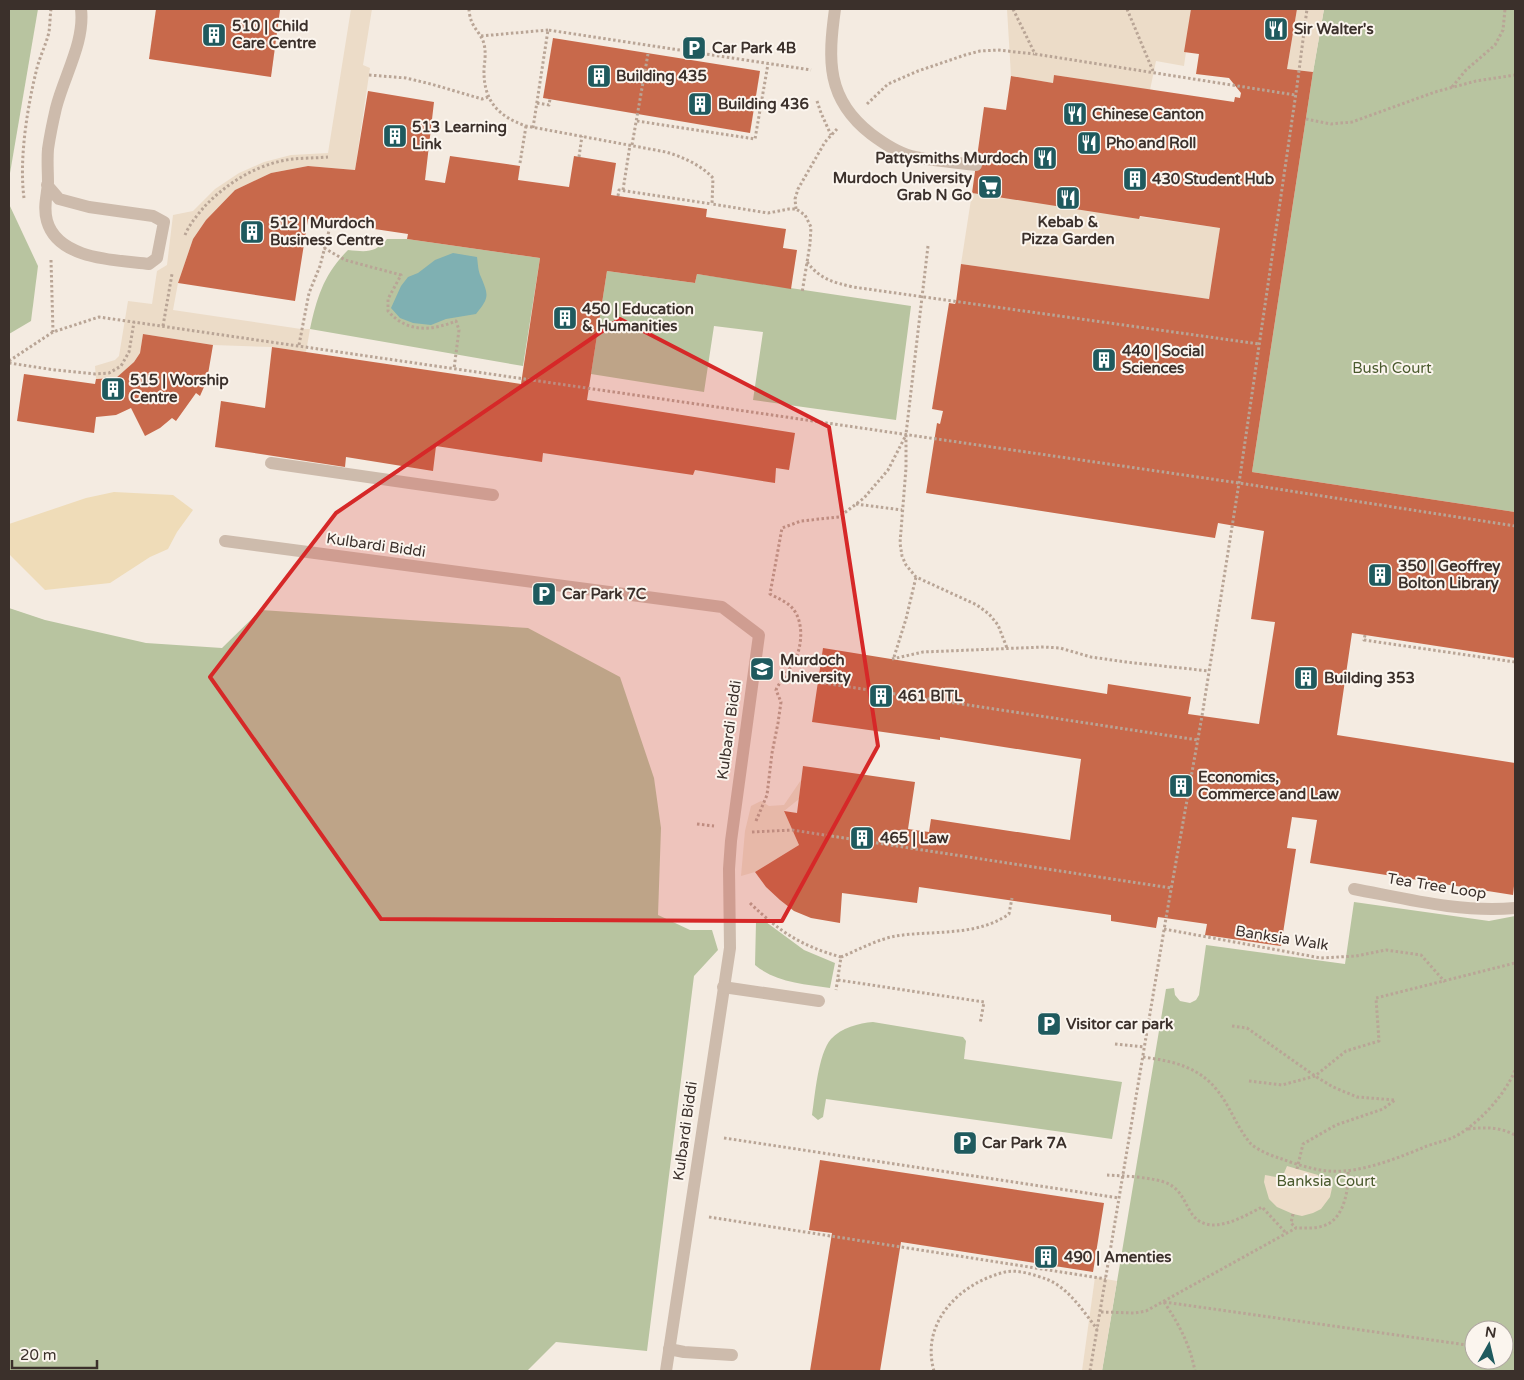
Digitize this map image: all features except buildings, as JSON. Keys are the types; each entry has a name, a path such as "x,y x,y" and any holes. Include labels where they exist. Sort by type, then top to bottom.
{"street":[{"path":"48,185 59,199 89,207 153,216 164,222 157,258 149,264 97,257 73,251 56,238 47,222 44,203 48,185 50,141 56,108 78,42 81,9"},
{"path":"835,9 830,57 832,76 844,107 852,116 865,129 889,147 911,156 976,165"},
{"path":"271,463 493,495"},
{"name":"Kulbardi Biddi","path":"225,541 722,608 759,635 730,841 728,869 730,948 722,987 666,1371"},
{"name":"Tea Tree Loop","path":"1354,889 1441,905 1491,910 1515,908"},
{"path":"722,987 819,1001"},
{"path":"669,1349 732,1356"}],"path":[{"path":"469,9 471,21 484,44 485,80 488,97 502,114 512,121 533,128 631,145 682,157 707,172 713,178 712,204"},
{"path":"1013,9 1035,54"},
{"path":"1127,9 1154,72"},
{"path":"1090,1371 1171,888 1202,716 1296,95 1307,9"},
{"path":"1452,88 1466,70 1495,45 1503,30 1505,9"},
{"path":"481,36 548,30 811,70"},
{"path":"533,128 548,30"},
{"path":"796,209 795,199 798,189 825,142 888,84 918,71 980,51 998,50 1035,54 1296,95"},
{"path":"623,190 648,54"},
{"path":"637,121 755,139 768,64"},
{"path":"1306,119 1331,124 1352,122 1452,88 1476,81 1515,74"},
{"path":"370,75 406,78 482,99 488,97"},
{"path":"537,104 549,105 550,99"},
{"path":"520,164 526,126"},
{"path":"579,157 582,136"},
{"path":"183,240 186,231 200,212 219,192 242,177 267,166 292,159 328,157"},
{"path":"618,196 619,190 623,190 768,213 796,209 805,214 812,227 802,293"},
{"path":"299,345 309,293 320,266 331,223"},
{"path":"764,803 767,795 781,702 776,690 799,651 801,632 793,608 770,594 782,528 801,520 839,517 864,498 888,470 909,424 912,380 924,297 928,246"},
{"path":"324,248 345,260 401,275 388,299 388,311 396,320 410,326 426,328 440,327 456,321 459,330 454,369"},
{"path":"807,262 814,272 826,280 853,287 1259,344"},
{"path":"163,326 173,268"},
{"path":"9,362 53,332 99,317 1238,483 1515,526"},
{"path":"9,362 55,370 95,374 109,373 121,366 129,352 134,322"},
{"path":"906,434 906,468 900,542 902,556 906,565 916,577 977,605 989,614 998,625 1007,648"},
{"path":"856,504 902,510"},
{"path":"916,577 906,619 893,658 923,652 1029,646 1060,648 1126,662 1209,671"},
{"path":"1365,635 1364,640 1515,662"},
{"path":"784,677 1198,740"},
{"path":"751,832 792,830 1171,888"},
{"path":"746,900 788,936 816,950 842,957 894,936 957,931 997,923 1009,914 1012,898"},
{"name":"Banksia Walk","path":"1164,929 1320,958 1356,956 1386,950 1421,955 1445,982"},
{"path":"835,995 842,957"},
{"path":"1249,1081 1282,1085 1315,1076 1346,1052 1379,1041 1376,998 1515,963"},
{"path":"838,980 984,1002 980,1024"},
{"path":"1232,1026 1248,1028 1333,1087 1357,1097 1396,1100 1383,1109 1336,1125 1303,1144 1297,1169"},
{"path":"1115,1044 1144,1047"},
{"path":"1143,1057 1186,1066 1202,1076 1217,1090 1253,1146 1298,1165 1320,1170 1363,1168 1452,1138 1468,1129 1484,1116 1512,1078 1515,1070"},
{"path":"1468,1129 1485,1127 1505,1130 1515,1135"},
{"path":"724,1138 1119,1198"},
{"path":"1100,1312 1134,1313 1146,1311 1296,1228 1313,1228 1329,1224 1339,1213 1346,1198 1349,1184 1348,1170"},
{"path":"1107,1175 1168,1184 1182,1194 1193,1217 1205,1223 1221,1225 1262,1207 1286,1233"},
{"path":"1294,1214 1292,1223 1296,1228"},
{"path":"709,1217 1106,1279"},
{"path":"934,1371 930,1352 934,1329 945,1309 969,1286 1006,1272 1026,1274 1048,1280 1062,1289 1078,1305 1098,1330"},
{"path":"1164,1302 1464,1345"},
{"path":"1164,1302 1181,1327 1195,1371"}],"highlighted area":[{"path":"620,319 829,427 878,746 782,921 381,919 210,677 336,513"}],"green space":[{"path":"9,9 38,9 9,179"},
{"name":"Bush Court","path":"1324,9 1515,9 1515,512 1252,472"},
{"path":"9,204 38,266 31,321 9,334"},
{"path":"387,239 407,239 540,258 523,366 310,329 323,286 340,259 348,250 374,249 383,244"},
{"path":"607,271 695,283 697,274 911,306 896,420 753,400 763,332 714,326 704,392 591,374"},
{"path":"9,608 45,620 146,643 222,648 261,610 528,628 620,677 654,778 661,828 658,915 690,930 712,930 718,950 694,976 647,1351 556,1342 527,1371 9,1371"},
{"name":"Banksia Court","path":"1354,902 1489,921 1515,916 1515,1371 1102,1371 1166,989 1174,988 1175,995 1180,1001 1190,1003 1196,1000 1199,995 1206,945 1345,964"},
{"path":"756,922 766,922 804,950 835,963 830,988 781,979 755,965"},
{"path":"873,1022 963,1037 966,1041 964,1059 1122,1082 1112,1139 826,1099 823,1117 818,1120 812,1115 820,1065 827,1046 835,1035 845,1029"}],"sand":[{"path":"114,492 173,495 193,510 177,532 168,549 150,557 110,583 45,590 9,554 9,524 86,498"}],"shaded area":[{"path":"351,9 372,9 363,65 370,68 355,170 308,166 271,173 235,190 206,220 193,239 178,283 173,310 310,329 306,352 272,347 213,345 143,334 140,353 134,362 116,378 96,379 95,366 115,360 119,356 128,301 152,304 157,271 167,265 173,215 193,211 215,189 239,173 264,162 291,155 328,153"},
{"path":"1007,9 1192,9 1184,66 1156,61 1150,90 1054,75 1053,83 1011,76"},
{"path":"1297,9 1324,9 1313,72 1287,69"},
{"path":"972,193 1220,228 1209,299 961,264"},
{"path":"801,780 799,799 784,811 799,845 755,872 741,876 745,831 751,806 761,801 769,806 784,805"},
{"path":"1287,1166 1318,1175 1318,1185 1332,1188 1330,1197 1321,1209 1302,1216 1277,1207 1269,1199 1264,1182 1265,1175 1282,1178"},
{"path":"1095,1277 1117,1281 1102,1371 1082,1371"}],"water":[{"path":"453,253 477,257 486,297 476,314 446,319 431,325 413,323 400,318 391,308 401,286 408,277 418,273 435,260"}],"place":[{"name":"Sir Walter's","path":"1276,29"},
{"name":"510 | Child Care Centre","path":"214,35"},
{"name":"Car Park 4B","path":"694,48"},
{"name":"Building 435","path":"599,76"},
{"name":"Building 436","path":"700,104"},
{"name":"Chinese Canton","path":"1075,114"},
{"name":"513 Learning Link","path":"395,136"},
{"name":"Pho and Roll","path":"1089,143"},
{"name":"Pattysmiths Murdoch","path":"1045,158"},
{"name":"430 Student Hub","path":"1135,179"},
{"name":"Murdoch University Grab N Go","path":"990,187"},
{"name":"Kebab & Pizza Garden","path":"1068,198"},
{"name":"512 | Murdoch Business Centre","path":"252,232"},
{"name":"450 | Education & Humanities","path":"565,318"},
{"name":"440 | Social Sciences","path":"1104,360"},
{"name":"515 | Worship Centre","path":"113,389"},
{"name":"350 | Geoffrey Bolton Library","path":"1380,575"},
{"name":"Car Park 7C","path":"544,594"},
{"name":"Murdoch University","path":"762,669"},
{"name":"Building 353","path":"1306,678"},
{"name":"461 BITL","path":"881,696"},
{"name":"Economics, Commerce and Law","path":"1181,786"},
{"name":"465 | Law","path":"862,838"},
{"name":"Visitor car park","path":"1049,1024"},
{"name":"Car Park 7A","path":"965,1143"},
{"name":"490 | Amenties","path":"1046,1257"}]}
